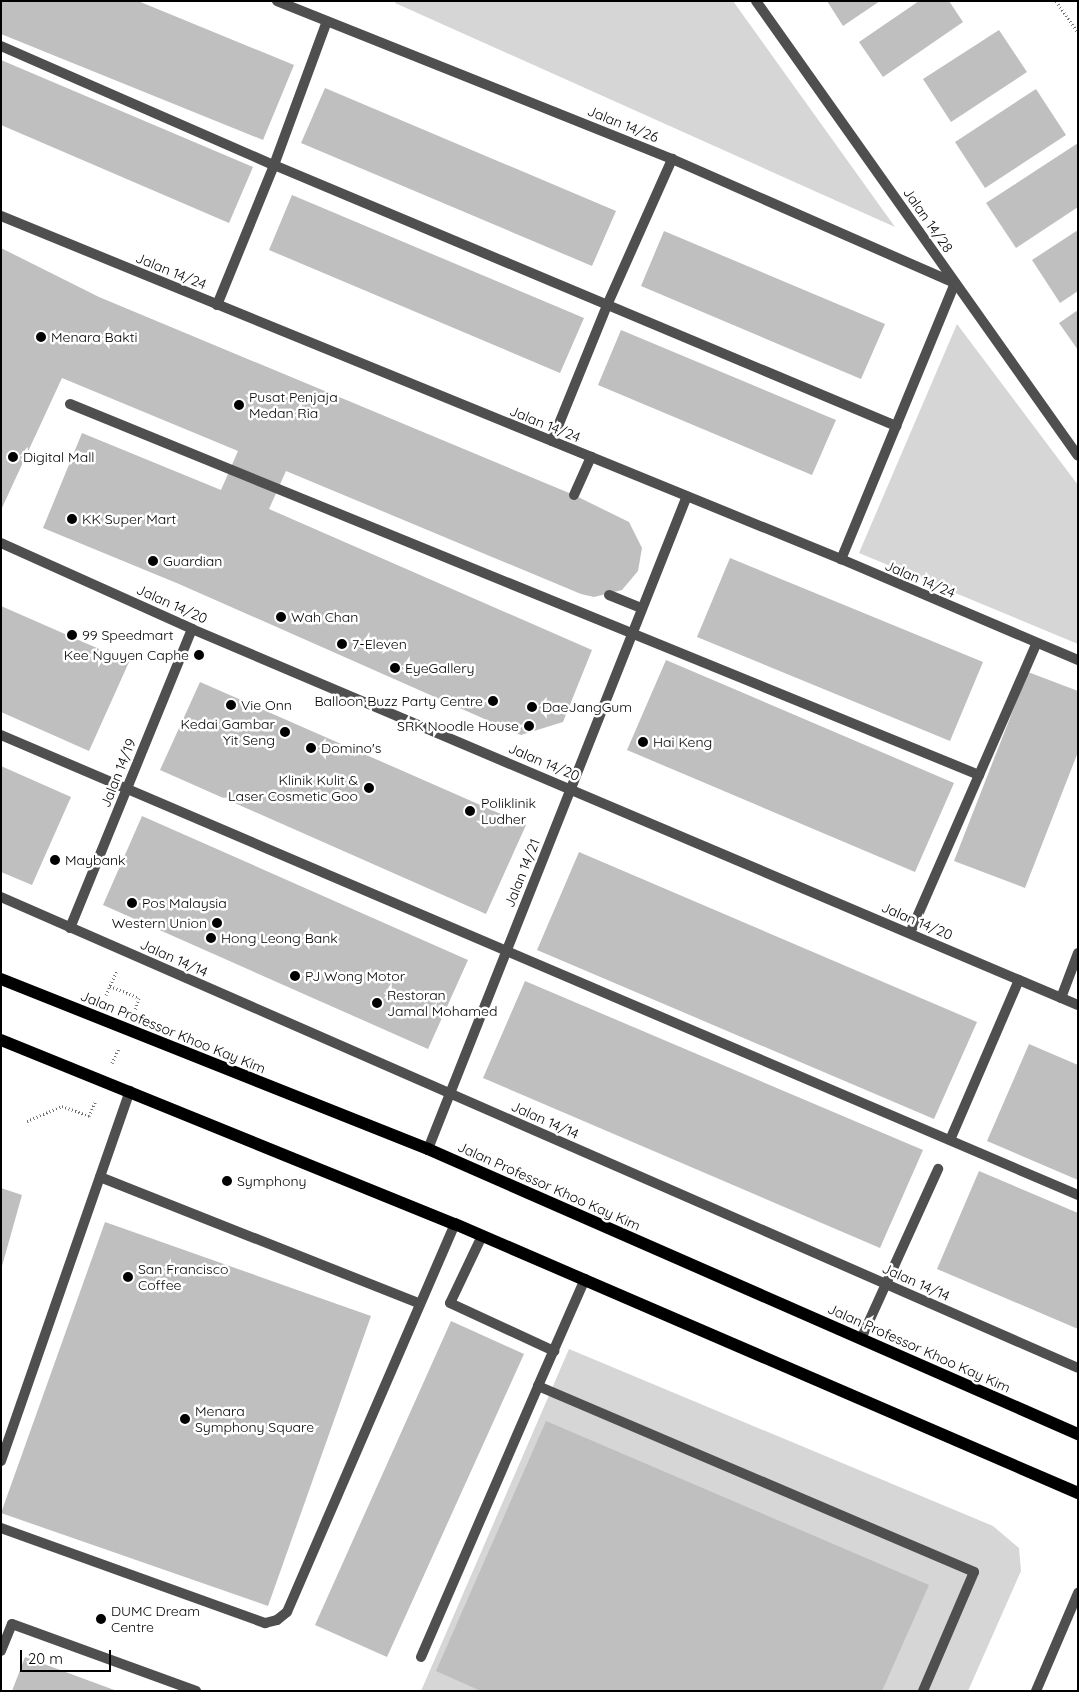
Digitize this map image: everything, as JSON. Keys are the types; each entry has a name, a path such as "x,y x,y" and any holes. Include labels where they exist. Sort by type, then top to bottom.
{"main road":[{"name":"Jalan Professor Khoo Kay Kim","path":"1,979 428,1149 1078,1434"},
{"path":"1,1040 455,1224 1078,1493"}],"street":[{"name":"Jalan 14/26","path":"277,1 296,5 327,21 672,159 955,283"},
{"name":"Jalan 14/28","path":"756,1 1078,456"},
{"path":"217,304 274,165 327,21"},
{"path":"1,46 274,165 608,303 896,426"},
{"path":"552,441 608,303 672,159"},
{"name":"Jalan 14/24","path":"1,216 841,559 1036,644 1078,660"},
{"path":"841,559 955,283"},
{"path":"70,404 979,775"},
{"path":"574,495 591,457"},
{"name":"Jalan 14/21","path":"428,1149 687,496"},
{"name":"Jalan 14/20","path":"1,543 192,629 1078,1005"},
{"path":"609,595 642,608"},
{"name":"Jalan 14/19","path":"70,928 192,629"},
{"path":"910,934 1036,644"},
{"path":"1,735 507,948 1078,1195"},
{"name":"Jalan 14/14","path":"1,898 1078,1368"},
{"path":"1060,998 1078,953"},
{"path":"950,1140 1019,980"},
{"path":"1,1460 130,1091"},
{"path":"861,1339 888,1284 938,1169"},
{"path":"100,1177 420,1304"},
{"path":"1,1528 266,1622 277,1620 287,1612 455,1224"},
{"path":"482,1236 450,1303 554,1351"},
{"path":"421,1657 585,1279"},
{"path":"538,1386 974,1572 923,1691"},
{"path":"1036,1691 1078,1593"},
{"path":"1,1651 12,1624 196,1691"}],"path":[{"path":"1056,1 1078,32"},
{"path":"106,995 110,986 139,998 132,1016"},
{"path":"109,1071 120,1044"},
{"path":"27,1121 62,1106 89,1116 97,1098"}],"shaded area":[{"path":"396,1 733,1 895,227 395,3"},
{"path":"957,324 1078,485 1078,644 859,553"},
{"path":"569,1349 993,1526 1019,1548 1021,1571 968,1691 421,1691"}],"building":[{"path":"1,1 138,1 294,65 263,140 1,34"},
{"path":"827,1 880,1 843,26"},
{"path":"919,1 949,1 963,22 883,77 859,42"},
{"path":"999,30 1027,72 951,122 923,79"},
{"path":"1,60 253,167 229,223 1,125"},
{"path":"325,88 616,211 592,266 301,143"},
{"path":"1036,89 1066,135 985,188 955,142"},
{"path":"1078,143 1078,207 1016,248 986,203"},
{"path":"292,195 584,318 560,373 269,250"},
{"path":"1078,230 1078,291 1060,303 1032,260"},
{"path":"664,231 885,324 861,379 641,286"},
{"path":"1,248 99,297 574,495 629,522 642,548 638,571 622,590 594,597 581,594 286,471 269,509 592,650 563,722 521,735 179,584 43,528 82,433 221,490 238,451 62,378 1,510"},
{"path":"1078,310 1078,350 1059,323"},
{"path":"621,330 836,420 812,475 598,385"},
{"path":"730,558 983,662 950,741 697,637"},
{"path":"1,606 129,662 89,751 1,712"},
{"path":"666,660 954,783 915,872 627,750"},
{"path":"1028,672 1078,691 1078,752 1025,888 954,861"},
{"path":"200,682 526,825 486,914 160,770"},
{"path":"1,766 71,797 32,885 1,872"},
{"path":"142,816 468,960 428,1049 103,905"},
{"path":"579,852 977,1022 934,1119 537,950"},
{"path":"525,981 923,1150 880,1248 483,1078"},
{"path":"1029,1044 1078,1065 1078,1180 987,1141"},
{"path":"979,1171 1078,1213 1078,1329 937,1269"},
{"path":"1,1188 22,1195 2,1266 1,1266"},
{"name":"Menara Symphony Square","path":"105,1222 371,1316 268,1606 1,1513"},
{"path":"451,1321 524,1354 387,1657 315,1625"},
{"path":"546,1421 929,1585 882,1691 481,1691 436,1671"},
{"path":"25,1657 117,1691 12,1691"}],"place":[{"name":"Menara Bakti","path":"41,337"},
{"name":"Pusat Penjaja Medan Ria","path":"239,405"},
{"name":"Digital Mall","path":"13,457"},
{"name":"KK Super Mart","path":"72,519"},
{"name":"Guardian","path":"153,561"},
{"name":"Wah Chan","path":"281,617"},
{"name":"99 Speedmart","path":"72,635"},
{"name":"7-Eleven","path":"342,644"},
{"name":"Kee Nguyen Caphe","path":"199,655"},
{"name":"EyeGallery","path":"395,668"},
{"name":"Balloon Buzz Party Centre","path":"493,701"},
{"name":"Vie Onn","path":"231,705"},
{"name":"DaeJangGum","path":"532,707"},
{"name":"SRK Noodle House","path":"529,726"},
{"name":"Kedai Gambar Yit Seng","path":"285,732"},
{"name":"Hai Keng","path":"643,742"},
{"name":"Domino's","path":"311,748"},
{"name":"Klinik Kulit & Laser Cosmetic Goo","path":"369,788"},
{"name":"Poliklinik Ludher","path":"470,811"},
{"name":"Maybank","path":"55,860"},
{"name":"Pos Malaysia","path":"132,903"},
{"name":"Western Union","path":"217,923"},
{"name":"Hong Leong Bank","path":"211,938"},
{"name":"PJ Wong Motor","path":"295,976"},
{"name":"Restoran Jamal Mohamed","path":"377,1003"},
{"name":"Symphony","path":"227,1181"},
{"name":"San Francisco Coffee","path":"128,1277"},
{"name":"Menara Symphony Square","path":"185,1419"},
{"name":"DUMC Dream Centre","path":"101,1619"}]}
